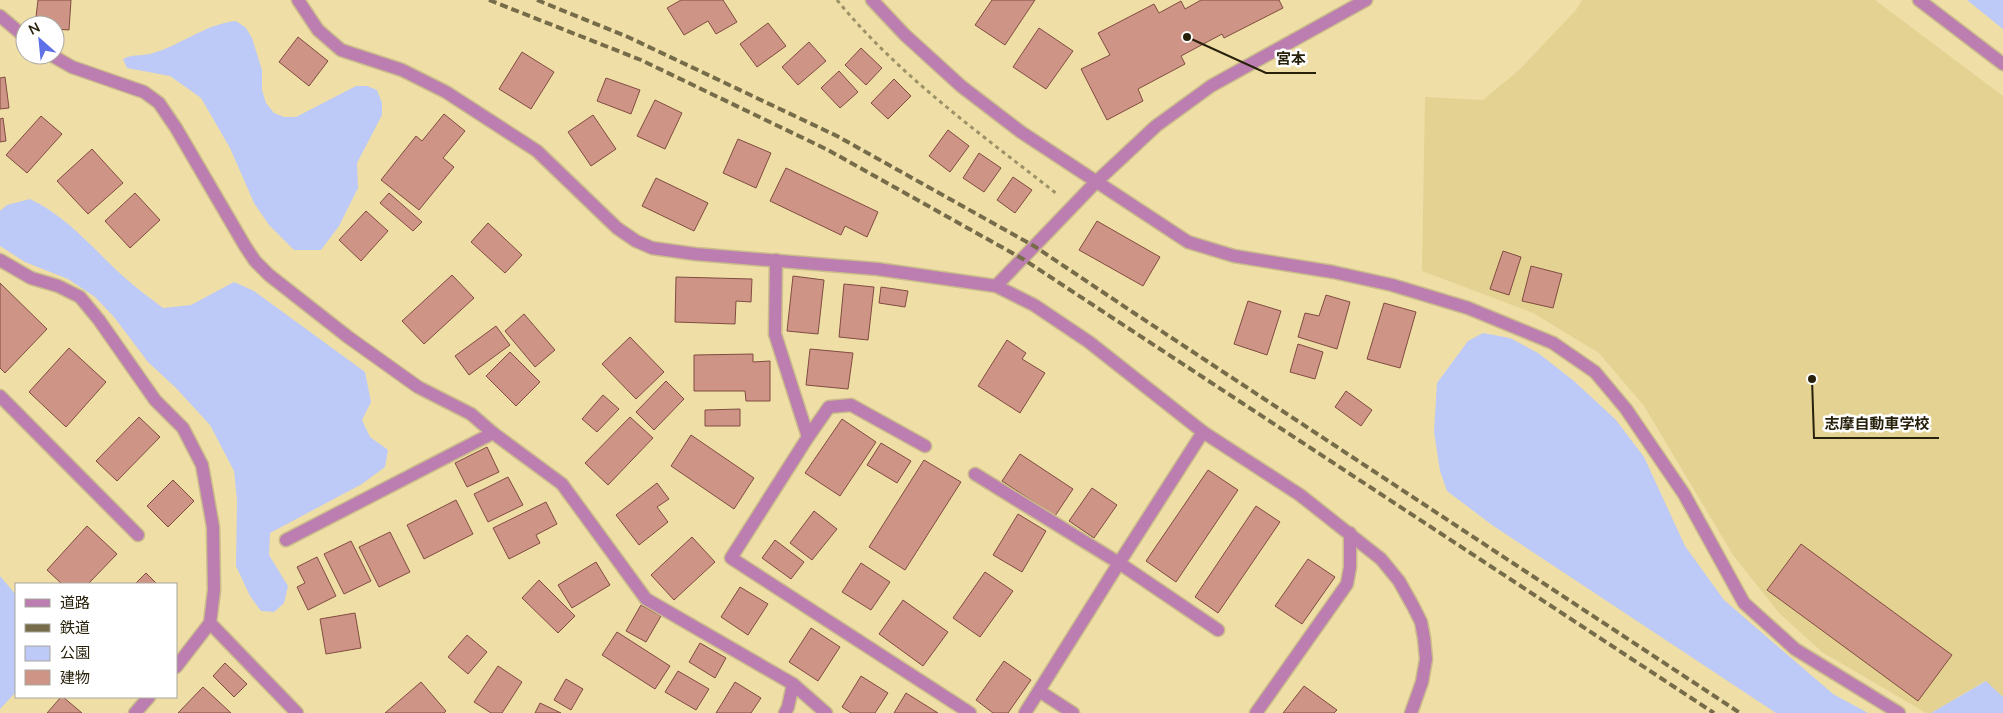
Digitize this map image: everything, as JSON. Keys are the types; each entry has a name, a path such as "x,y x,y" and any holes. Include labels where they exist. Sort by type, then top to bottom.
{"street":[{"path":"298,0 318,30 341,50 402,70 446,92 490,120 537,151 616,228 652,248 695,254 878,268 996,286 1034,306 1089,342 1203,432 1300,495 1381,559 1399,581 1421,622 1426,659 1422,682 1411,713"},
{"path":"872,0 905,35 961,86 1021,132 1188,242 1234,256 1334,272 1392,285 1468,308 1553,343 1595,372 1626,409 1684,494 1744,604 1794,650 1899,713"},
{"path":"996,286 1096,182 1156,126 1211,86 1366,0"},
{"path":"1919,0 2003,64"},
{"path":"0,16 15,29"},
{"path":"65,63 144,92 159,103 172,121 244,246 269,275 348,337 418,387 471,414 493,433 562,484 646,599 793,684 826,713"},
{"path":"0,260 31,278 58,286 80,297 110,335 155,400 183,428 202,465 213,527 214,590 210,623 178,664"},
{"path":"776,260 775,334 808,437"},
{"path":"0,396 138,535"},
{"path":"925,446 851,406 829,407 731,558 970,713"},
{"path":"1025,713 1203,432"},
{"path":"286,540 493,433"},
{"path":"975,474 1119,563 1218,630"},
{"path":"1256,713 1346,584 1350,567 1350,533"},
{"path":"210,623 296,713"},
{"path":"785,713 793,684"},
{"path":"1039,691 1072,713"},
{"path":"134,713 148,698"}],"shaded area":[{"path":"1582,0 1875,0 2003,96 2003,697 1985,681 1931,713 1926,713 1822,652 1779,613 1733,555 1644,406 1599,353 1533,313 1422,271 1425,97 1483,100 1519,70 1576,10"}],"green space":[{"path":"1967,0 2003,0 2003,29"},
{"path":"236,21 246,28 252,38 262,70 262,90 266,103 274,113 284,117 296,117 356,86 367,86 377,90 382,103 382,115 357,163 358,188 339,226 321,250 294,250 269,225 254,203 230,148 201,98 170,76 127,68 123,59 129,56 150,54 214,26"},
{"path":"30,199 68,224 113,267 163,308 191,305 234,282 254,291 365,372 371,402 362,420 370,437 388,450 385,467 362,484 270,533 269,555 288,586 284,603 274,612 261,611 250,596 236,566 237,500 234,471 210,425 176,388 148,362 114,317 95,297 68,279 25,262 0,246 0,211 7,205"},
{"path":"1483,333 1510,338 1538,353 1574,381 1616,420 1644,457 1685,546 1724,600 1833,694 1868,713 1776,713 1492,525 1447,491 1440,471 1434,432 1437,383 1468,341"},
{"path":"0,576 15,594 15,693 0,709"},
{"path":"1986,681 2003,697 2003,713 1931,713"}],"building":[{"path":"38,0 71,0 69,30 65,30 65,15 36,15"},
{"path":"681,0 723,0 737,22 716,34 708,21 684,35 667,8"},
{"path":"992,0 1035,0 1005,45 975,25"},
{"path":"1201,0 1279,0 1283,8 1224,38 1222,34 1181,56 1185,64 1138,89 1143,101 1107,120 1081,69 1110,55 1098,33 1154,4 1159,13 1181,1 1185,9"},
{"path":"768,23 786,46 757,67 740,44"},
{"path":"1039,28 1073,51 1046,89 1013,67"},
{"path":"298,37 328,61 309,86 279,62"},
{"path":"809,42 826,61 798,85 782,67"},
{"path":"861,48 882,68 866,85 845,65"},
{"path":"522,52 554,72 531,109 499,89"},
{"path":"839,71 858,92 840,108 821,88"},
{"path":"5,77 9,108 0,109 0,78"},
{"path":"606,78 640,90 631,114 597,101"},
{"path":"894,79 911,96 888,119 871,103"},
{"path":"655,100 682,113 665,149 637,136"},
{"path":"444,114 465,131 443,158 454,167 419,210 381,180 416,136 422,141"},
{"path":"593,115 616,149 591,166 568,132"},
{"path":"41,116 62,134 27,173 6,155"},
{"path":"3,118 6,141 0,142 0,119"},
{"path":"948,130 969,146 950,172 929,156"},
{"path":"738,139 771,153 756,188 723,173"},
{"path":"92,149 123,183 88,214 57,181"},
{"path":"979,153 1001,168 984,192 963,178"},
{"path":"786,168 878,212 867,237 845,226 841,235 770,201"},
{"path":"1013,177 1032,190 1015,213 997,200"},
{"path":"656,178 708,203 694,231 642,206"},
{"path":"135,193 160,220 130,248 105,221"},
{"path":"389,193 422,222 413,231 380,203"},
{"path":"366,211 388,231 361,261 339,240"},
{"path":"1097,221 1160,257 1143,286 1079,250"},
{"path":"488,223 522,255 505,273 471,242"},
{"path":"1503,251 1521,257 1509,295 1490,289"},
{"path":"1531,266 1562,274 1553,308 1522,301"},
{"path":"452,275 474,298 424,344 402,321"},
{"path":"793,276 824,280 818,334 787,331"},
{"path":"676,277 752,279 751,302 736,301 735,324 675,322"},
{"path":"0,283 47,329 5,373 0,368"},
{"path":"844,284 874,287 868,340 839,337"},
{"path":"881,287 908,291 905,307 879,303"},
{"path":"1326,295 1350,302 1337,349 1298,337 1305,313 1319,316"},
{"path":"1248,301 1281,311 1267,355 1234,344"},
{"path":"1384,303 1416,312 1400,368 1367,359"},
{"path":"524,314 555,350 535,367 505,331"},
{"path":"496,326 510,345 469,375 455,356"},
{"path":"630,337 664,372 636,399 602,364"},
{"path":"1007,340 1026,353 1022,359 1045,373 1020,413 978,386"},
{"path":"1298,344 1323,352 1315,379 1290,372"},
{"path":"69,348 106,382 66,427 29,392"},
{"path":"810,349 853,353 848,389 806,385"},
{"path":"510,352 540,382 516,406 486,376"},
{"path":"753,354 753,362 770,361 770,401 746,401 745,391 694,391 694,355"},
{"path":"666,381 684,399 654,430 636,412"},
{"path":"1346,391 1372,410 1361,426 1335,407"},
{"path":"603,395 619,409 597,432 582,419"},
{"path":"740,409 740,426 705,426 705,410"},
{"path":"139,417 160,437 117,481 96,461"},
{"path":"630,417 653,438 608,485 585,463"},
{"path":"842,419 876,442 840,496 805,473"},
{"path":"691,435 754,478 734,509 671,466"},
{"path":"881,443 911,461 897,483 867,465"},
{"path":"487,447 499,472 467,487 455,463"},
{"path":"1020,454 1073,489 1055,516 1002,481"},
{"path":"924,460 961,482 905,570 869,547"},
{"path":"1208,470 1238,490 1176,582 1146,561"},
{"path":"508,477 523,505 488,522 474,494"},
{"path":"173,480 194,501 168,527 147,506"},
{"path":"657,483 669,499 657,507 668,522 639,545 616,515"},
{"path":"1092,488 1117,505 1094,538 1069,521"},
{"path":"456,500 473,534 424,559 407,525"},
{"path":"546,502 557,524 536,535 540,543 509,559 493,528"},
{"path":"1256,506 1280,522 1218,613 1195,597"},
{"path":"814,511 837,529 812,560 790,543"},
{"path":"1018,514 1046,531 1022,572 993,555"},
{"path":"87,526 117,554 89,583 61,583 47,570"},
{"path":"390,532 410,572 379,587 359,547"},
{"path":"692,537 715,562 674,600 651,575"},
{"path":"775,540 804,562 791,579 762,558"},
{"path":"351,541 371,581 344,594 324,554"},
{"path":"1801,544 1952,655 1918,701 1767,590"},
{"path":"317,557 336,596 308,610 297,587 305,583 297,567"},
{"path":"1308,559 1335,577 1302,624 1275,606"},
{"path":"596,562 610,585 572,608 558,585"},
{"path":"861,563 890,582 871,610 842,592"},
{"path":"985,572 1013,591 980,637 953,618"},
{"path":"146,573 156,583 136,583"},
{"path":"539,580 575,616 558,633 522,598"},
{"path":"740,587 768,604 748,635 721,617"},
{"path":"903,600 948,632 923,666 879,634"},
{"path":"641,605 661,616 646,642 626,631"},
{"path":"355,613 361,648 326,654 320,619"},
{"path":"811,628 840,647 818,681 789,662"},
{"path":"617,632 670,666 655,689 602,655"},
{"path":"467,635 487,652 468,674 448,657"},
{"path":"700,643 726,658 715,678 689,662"},
{"path":"1004,661 1031,680 1008,713 993,713 976,700"},
{"path":"225,663 247,684 234,697 213,676"},
{"path":"498,666 522,682 502,713 491,713 474,702"},
{"path":"678,671 709,689 696,710 665,692"},
{"path":"861,676 888,693 875,713 851,713 842,707"},
{"path":"566,679 583,689 571,710 554,700"},
{"path":"421,682 446,711 444,713 385,713"},
{"path":"735,682 761,698 751,713 716,713"},
{"path":"1304,686 1337,710 1334,713 1283,713"},
{"path":"203,687 231,713 178,713"},
{"path":"906,693 938,713 894,713"},
{"path":"60,698 64,698 82,713 47,713"},
{"path":"540,703 561,713 535,713"}],"railway":[{"path":"489,0 641,60 828,150 1023,259 1714,713"},
{"path":"537,0 628,37 837,136 1034,246 1740,713"}],"place":[{"name":"宮本","path":"1187,37"},
{"name":"志摩自動車学校","path":"1812,379"}]}
